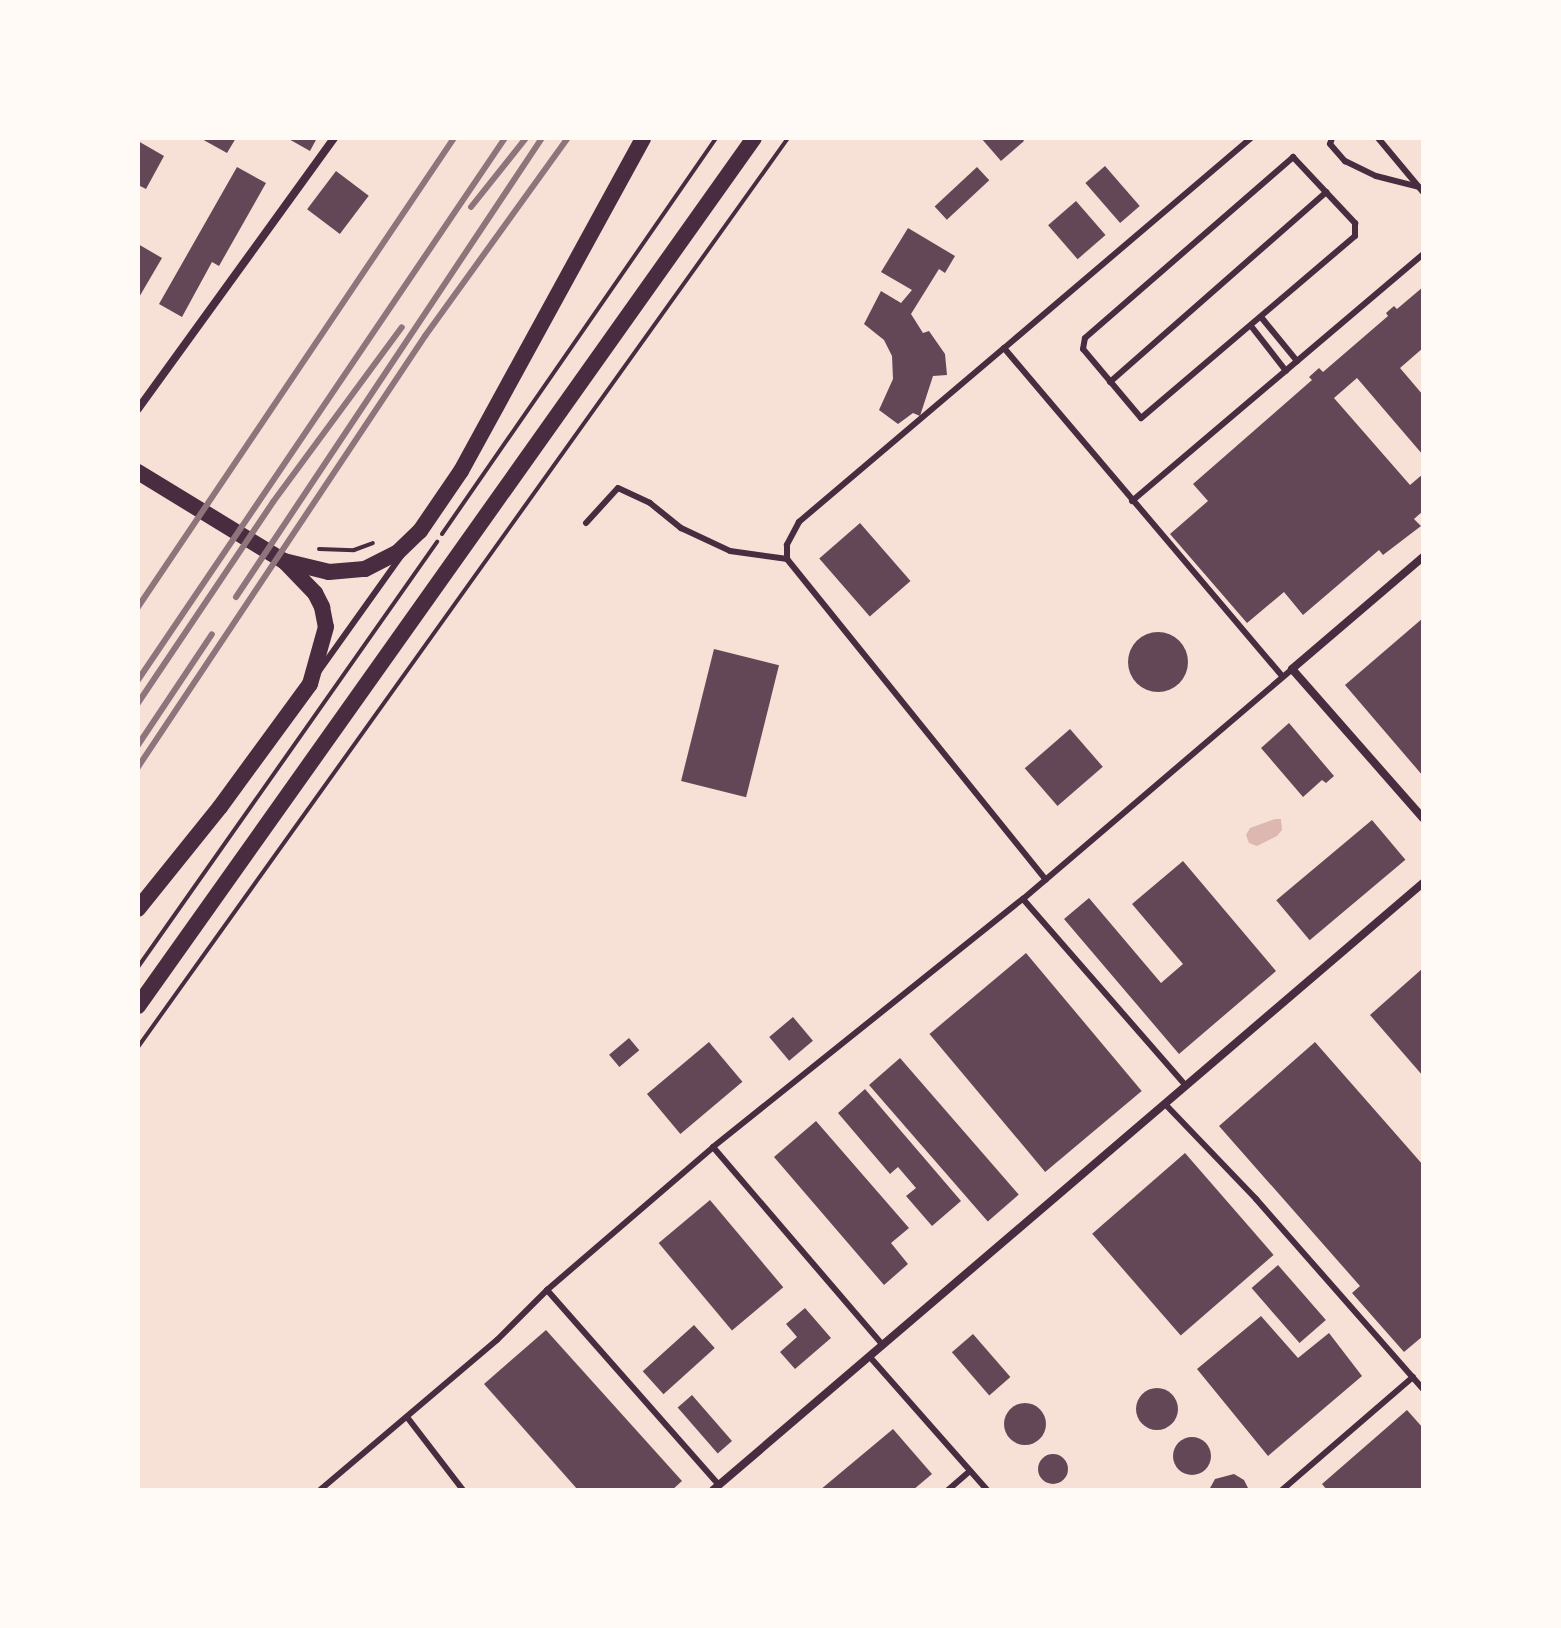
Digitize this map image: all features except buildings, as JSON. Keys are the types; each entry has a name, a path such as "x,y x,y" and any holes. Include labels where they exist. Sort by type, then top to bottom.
{"main road":[{"path":"138,472 312,577 376,566 397,553 420,531 461,471 643,138"},
{"path":"138,1006 754,138"},
{"path":"138,909 220,807 310,684 326,627 312,577"}],"street":[{"path":"138,409 334,138"},
{"path":"1423,557 1292,669 1423,818"},
{"path":"716,1488 1423,883"}],"lane":[{"path":"1046,880 787,559 787,545 799,522 1251,138"},
{"path":"1332,138 1330,144 1345,161 1376,176 1421,190"},
{"path":"1378,138 1421,190"},
{"path":"1293,157 1355,223 1355,236 1261,317 1141,418 1081,343 1293,157"},
{"path":"1110,382 1326,192"},
{"path":"1132,501 1423,254"},
{"path":"1261,317 1297,361"},
{"path":"1251,326 1286,371"},
{"path":"1004,348 1282,676"},
{"path":"586,523 618,488 650,503 681,528 726,550 761,558 787,559"},
{"path":"310,684 420,531"},
{"path":"320,1490 497,1340 547,1290 713,1147 1023,899 1292,669"},
{"path":"1023,899 1186,1086"},
{"path":"1165,1104 1256,1199 1423,1389"},
{"path":"713,1147 883,1345"},
{"path":"547,1290 716,1488"},
{"path":"869,1356 987,1490"},
{"path":"1282,1490 1413,1377"},
{"path":"407,1417 463,1490"},
{"path":"948,1490 970,1471"}],"path":[{"path":"138,967 585,332 633,254 716,138"},
{"path":"138,1047 788,138"},
{"path":"330,550 354,550 380,540"}],"shaded area":[{"path":"1281,819 1282,830 1277,836 1257,846 1249,843 1246,835 1250,828"}],"railway":[{"path":"138,607 454,138"},
{"path":"138,680 505,138"},
{"path":"471,207 526,138"},
{"path":"236,597 542,138"},
{"path":"138,767 425,336 568,138"},
{"path":"138,703 273,502 402,327"},
{"path":"138,745 212,634"}]}
